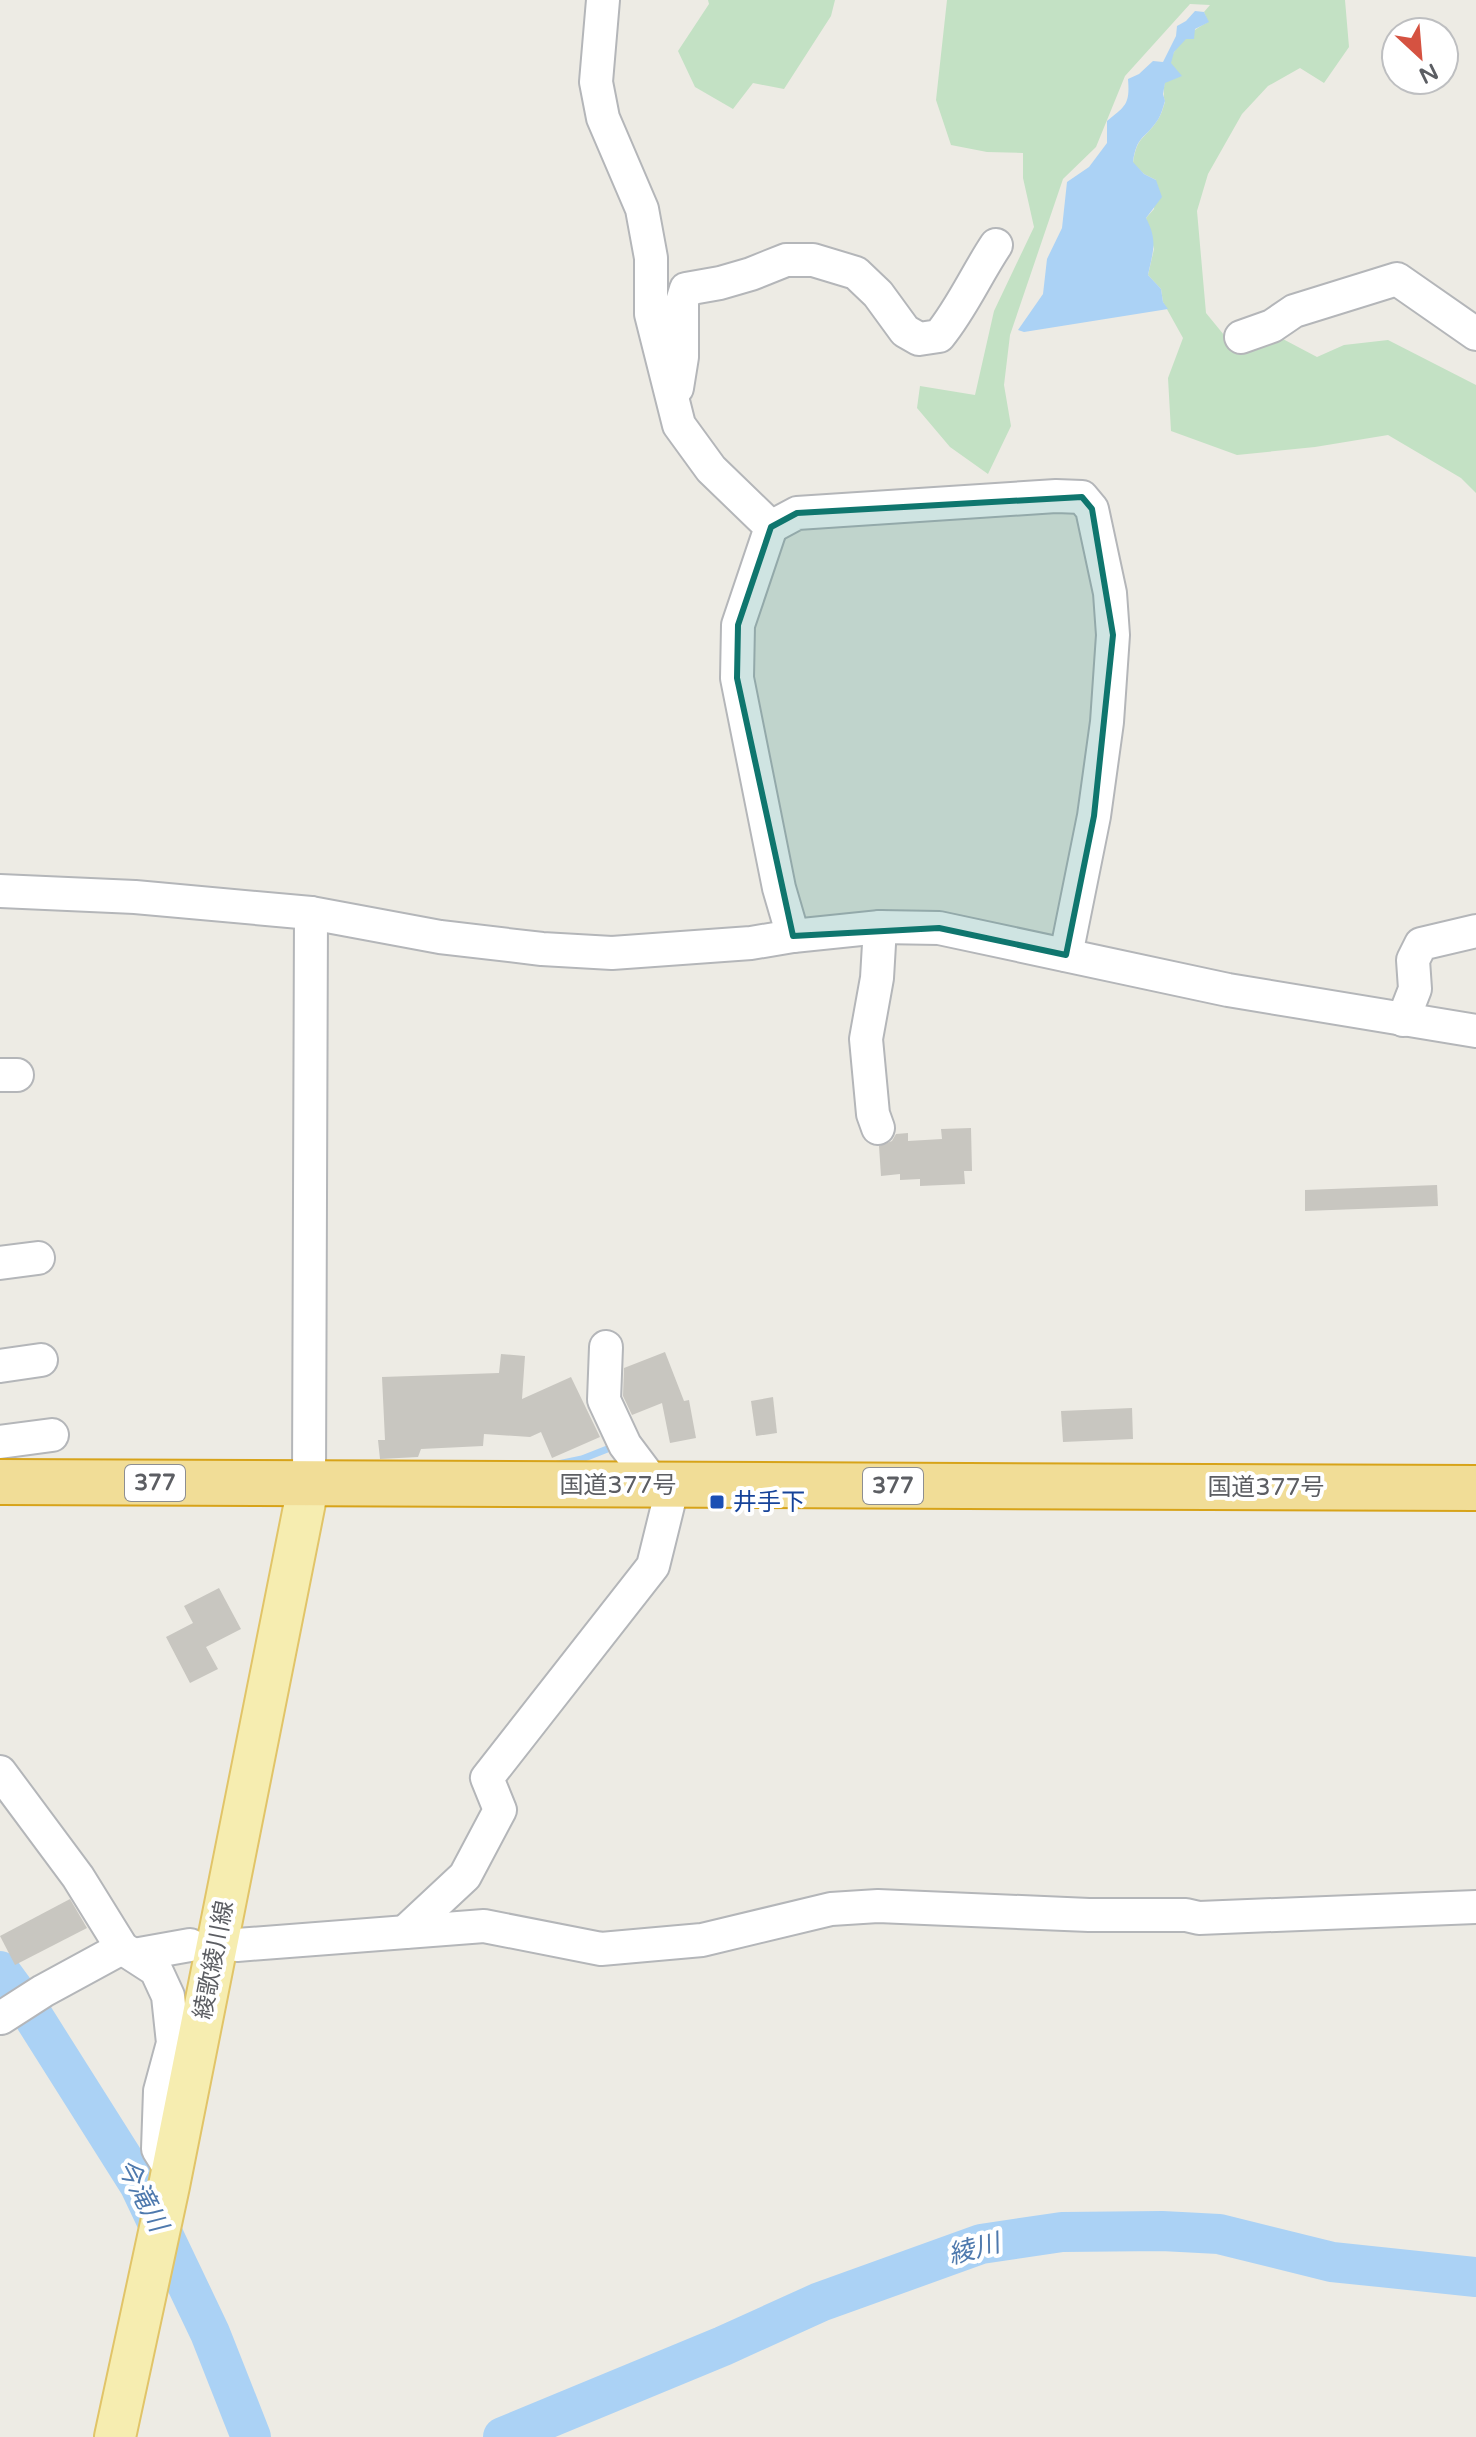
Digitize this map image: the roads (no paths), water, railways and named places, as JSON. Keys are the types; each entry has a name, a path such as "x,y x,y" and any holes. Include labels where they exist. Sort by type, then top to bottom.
{"highway":[{"name":"国道377号","path":"0,1482 1476,1488"}],"main road":[{"name":"綾歌綾川線","path":"115,2437 309,1482"}],"street":[{"path":"603,0 596,82 603,118 642,209 651,258 651,314 679,425 711,469 771,527"},
{"path":"674,405 682,357 682,302 686,289 735,279 786,260 813,260 856,273 878,294 905,331 919,339 939,336 957,313 996,245"},
{"path":"1241,337 1272,326 1294,311 1397,279 1476,334"},
{"path":"793,936 777,876 737,678 738,625 771,527 797,513 1056,496 1082,497 1092,509 1110,593 1113,635 1107,722 1094,816 1066,955"},
{"path":"0,891 135,897 311,913 440,937 542,949 612,953 751,943 880,927 939,928 1228,990 1476,1031"},
{"path":"309,1482 311,913"},
{"path":"878,1128 873,1114 866,1039 877,978 880,927"},
{"path":"1403,1020 1415,989 1413,960 1421,944 1476,931"},
{"path":"0,1263 38,1258"},
{"path":"405,1932 465,1876 500,1810 487,1778 653,1566 664,1485 625,1445 604,1400 606,1347"},
{"path":"0,1366 41,1360"},
{"path":"0,1442 52,1435"},
{"path":"0,1772 78,1877 128,1952 156,1970 168,1996 173,2043 160,2091 157,2129 158,2149 170,2178"},
{"path":"237,1945 484,1926 601,1949 702,1940 831,1909 878,1906 1089,1915 1186,1915 1199,1918 1476,1907"},
{"path":"1,2018 43,1991 128,1952 190,1945"}],"water":[{"path":"1195,11 1204,12 1209,22 1195,29 1194,39 1186,39 1174,52 1171,63 1182,76 1165,83 1161,114 1139,142 1133,162 1144,174 1156,180 1162,197 1146,218 1153,240 1148,275 1161,289 1163,302 1168,309 1024,332 1018,330 1043,294 1047,259 1062,228 1067,182 1089,167 1107,143 1107,121 1125,104 1128,79 1153,61 1163,62 1176,36 1177,26"}],"waterway":[{"path":"558,1464 582,1459 615,1446"},
{"name":"今滝川","path":"0,1971 33,2016 139,2184 210,2333 251,2437"},
{"name":"綾川","path":"503,2437 723,2346 820,2302 981,2244 1062,2232 1219,2234 1332,2262 1476,2277"}],"place":[{"name":"井手下","path":"717,1502"}]}
